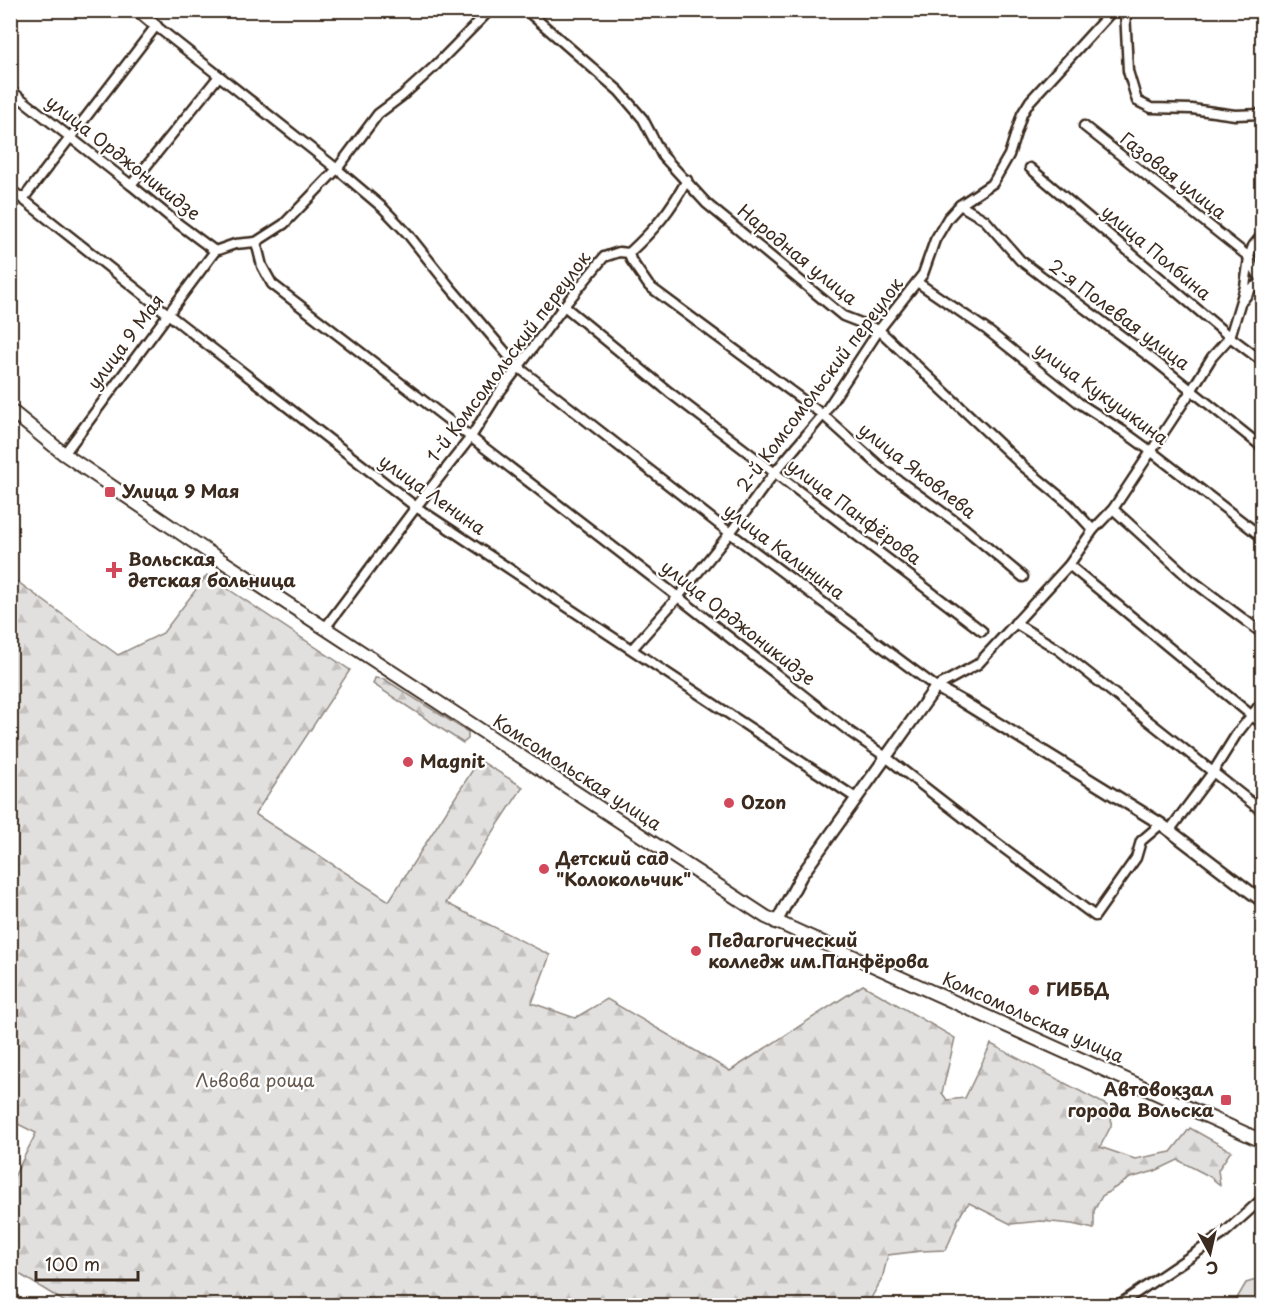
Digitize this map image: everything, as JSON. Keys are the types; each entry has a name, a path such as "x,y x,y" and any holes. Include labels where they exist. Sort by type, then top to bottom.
{"main road":[{"name":"Комсомольская улица","path":"10,410 64,454 204,549 776,923 1263,1141"}],"street":[{"path":"23,199 156,26 137,10"},
{"path":"215,251 235,244 256,242 284,224 337,169 378,114 434,67 490,10"},
{"name":"Народная улица","path":"526,10 619,91 643,119 662,155 707,204 843,316 879,330 1024,467 1069,504 1093,530"},
{"name":"2-й Комсомольский переулок","path":"632,649 678,597 730,533 775,472 823,415 879,330 924,274 935,240 948,218 960,205 993,183 1009,155 1022,114 1030,101 1113,10"},
{"path":"1125,10 1128,71 1137,101 1151,108 1192,109 1235,115 1263,114"},
{"name":"улица Калинина","path":"156,26 383,208 407,233 518,367 730,533 936,687 1165,828 1263,901"},
{"path":"131,184 219,76"},
{"name":"улица Орджоникидзе","path":"10,90 215,251"},
{"name":"Газовая улица","path":"1084,126 1249,257 1263,282"},
{"name":"улица Полбина","path":"1030,168 1263,361"},
{"name":"1-й Комсомольский переулок","path":"325,628 471,437 496,397 564,306 604,257 619,252 629,253 652,231 674,204 687,180"},
{"name":"улица Ленина","path":"10,189 416,507 856,798"},
{"name":"2-я Полевая улица","path":"960,205 985,220 1020,260 1155,361 1263,447"},
{"path":"776,923 801,876 936,687 978,664 1069,565 1093,530 1113,509 1212,357 1230,336 1245,287 1249,257 1253,246 1263,235"},
{"name":"улица Орджоникидзе","path":"256,242 262,266 272,284 850,732 1095,916 1136,858 1141,841 1165,828"},
{"name":"улица 9 Мая","path":"64,454 215,251"},
{"name":"улица Яковлева","path":"629,253 631,260 649,286 823,415 884,470 963,527 1023,577"},
{"name":"улица Кукушкина","path":"917,282 987,330 1079,403 1152,452 1263,537"},
{"path":"1240,305 1252,288 1263,282"},
{"name":"улица Панфёрова","path":"564,306 669,392 982,631"},
{"path":"1113,509 1190,579 1263,633"},
{"path":"1069,565 1263,724"},
{"path":"1016,623 1059,650 1263,811"},
{"path":"1165,828 1213,772 1236,735 1263,702"},
{"path":"1117,1305 1222,1235 1263,1199"}],"green space":[{"name":"Львова роща","path":"207,575 350,670 255,814 389,901 479,760 523,787 446,903 550,955 532,1003 575,1018 607,999 730,1071 863,985 955,1038 942,1093 947,1100 965,1098 991,1044 1112,1108 1111,1126 1100,1147 1135,1159 1171,1152 1190,1128 1231,1151 1218,1170 1220,1185 1209,1176 1178,1160 1155,1171 1130,1178 1102,1196 1094,1211 1094,1229 1041,1221 1011,1224 969,1203 964,1208 945,1250 888,1255 882,1279 867,1305 70,1305 11,1269 11,1183 36,1133 10,1120 11,577 118,655 163,633"},
{"path":"375,678 384,679 468,732 468,739 463,743 373,684"},
{"path":"1256,1280 1262,1285 1262,1305 1233,1305 1246,1283"}],"place":[{"name":"Улица 9 Мая","path":"110,492"},
{"name":"Вольская детская больница","path":"114,570"},
{"name":"Magnit","path":"408,762"},
{"name":"Ozon","path":"729,803"},
{"name":"Детский сад \"Колокольчик\"","path":"544,869"},
{"name":"Педагогический колледж им.Панфёрова","path":"696,951"},
{"name":"ГИББД","path":"1034,990"},
{"name":"Автовокзал города Вольска","path":"1226,1100"}]}
